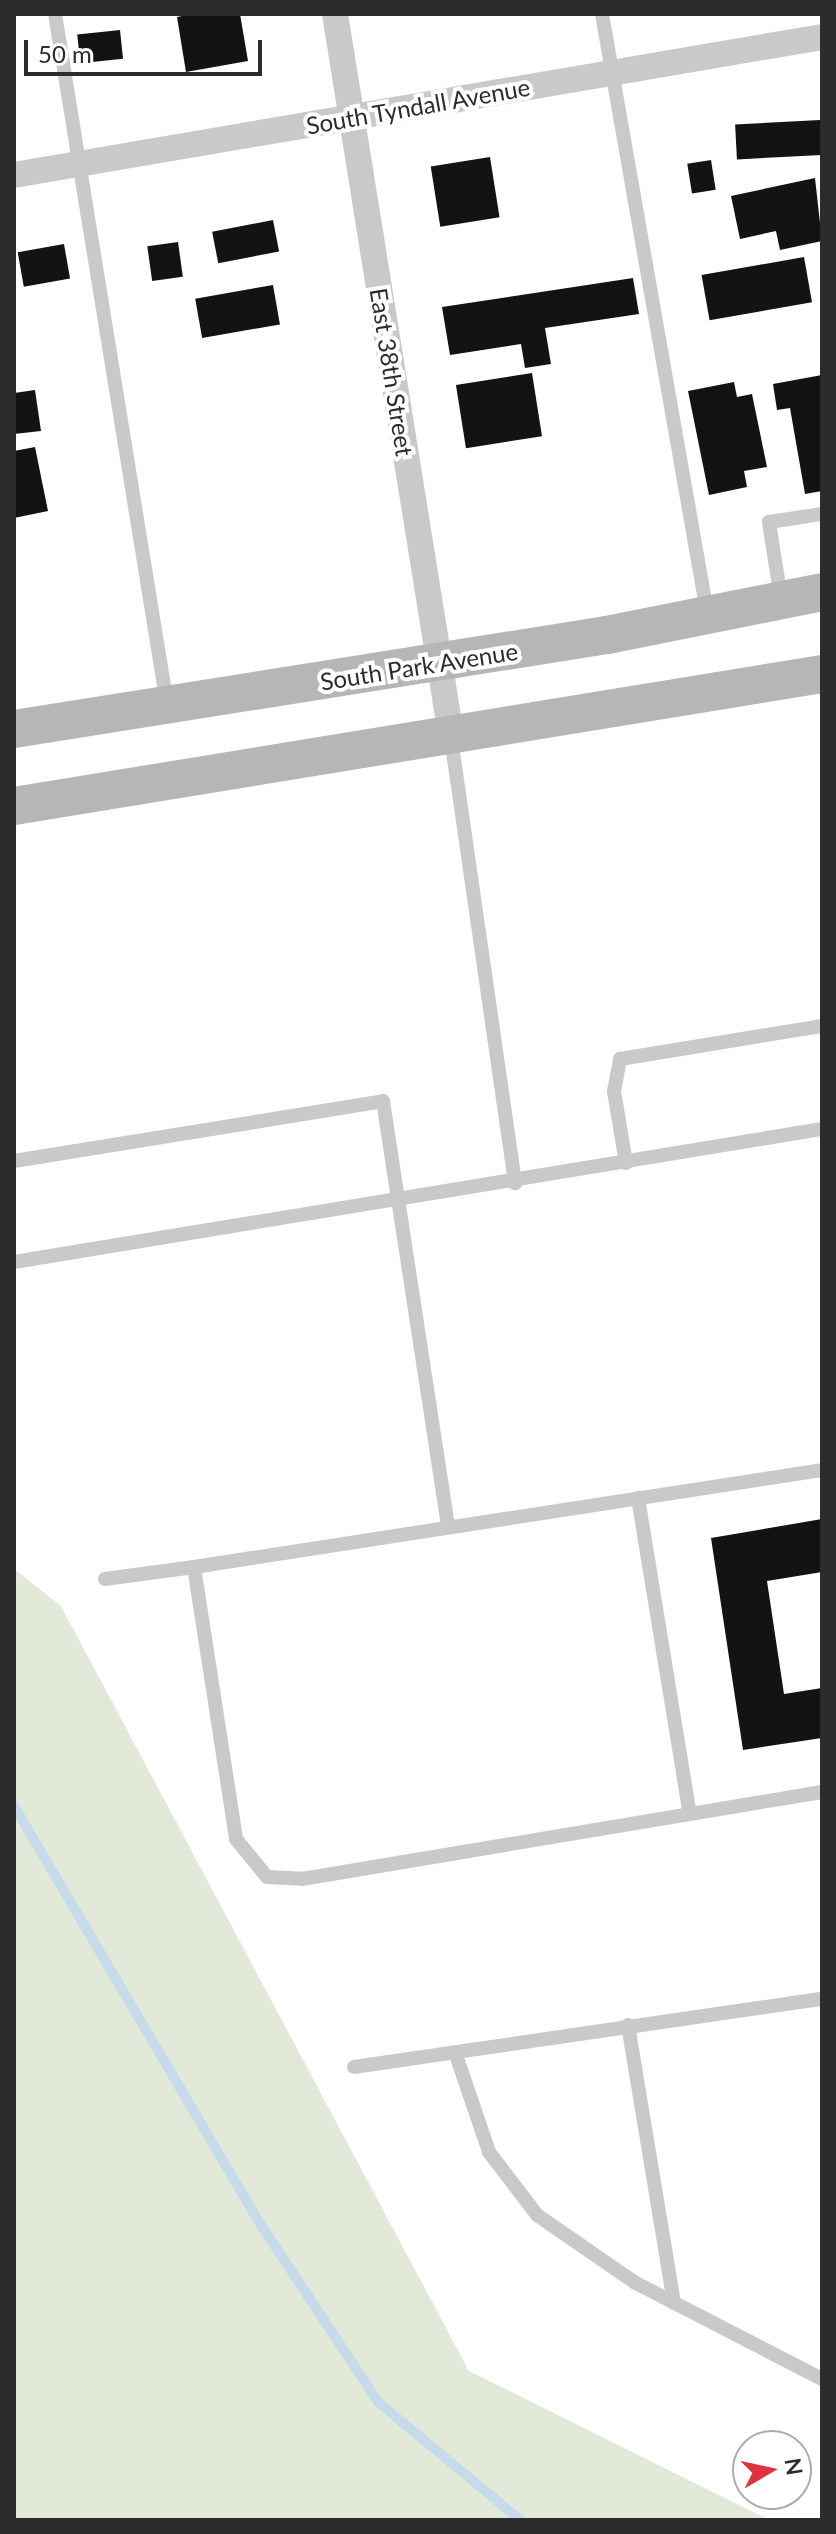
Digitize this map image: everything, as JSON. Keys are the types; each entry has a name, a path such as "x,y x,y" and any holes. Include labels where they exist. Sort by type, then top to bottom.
{"main road":[{"name":"South Park Avenue","path":"14,729 439,663 822,592"},
{"path":"14,806 450,729 822,674"}],"street":[{"name":"East 38th Street","path":"335,14 450,729"},
{"name":"South Tyndall Avenue","path":"14,175 822,37"}],"lane":[{"path":"55,14 168,707"},
{"path":"602,14 708,615"},
{"path":"781,601 769,522 822,514"},
{"path":"450,729 515,1183"},
{"path":"626,1163 614,1091 620,1059 822,1026"},
{"path":"14,1161 383,1101 448,1525"},
{"path":"14,1262 515,1183 822,1129"},
{"path":"105,1579 822,1470"},
{"path":"638,1498 690,1814"},
{"path":"194,1567 236,1839 267,1877 302,1879 822,1792"},
{"path":"354,2067 822,1999"},
{"path":"628,2025 674,2303"},
{"path":"455,2052 489,2152 537,2215 674,2303 822,2379"}],"green space":[{"path":"14,1569 61,1606 469,2371 732,2502 732,2510 749,2510 769,2520 14,2520"}],"building":[{"path":"240,14 248,61 186,72 177,17"},
{"path":"120,30 123,59 80,63 77,34"},
{"path":"820,120 822,155 737,159 735,124"},
{"path":"490,157 500,217 440,227 431,166"},
{"path":"711,160 716,190 692,193 687,164"},
{"path":"815,178 822,241 780,250 776,231 740,239 731,196"},
{"path":"273,220 279,251 218,263 212,232"},
{"path":"178,242 183,277 152,281 147,246"},
{"path":"64,244 70,278 24,287 18,252"},
{"path":"804,257 812,302 710,320 702,275"},
{"path":"633,278 639,314 545,328 551,364 525,368 521,344 450,355 442,307"},
{"path":"273,285 280,324 202,338 195,299"},
{"path":"532,373 542,436 466,448 456,385"},
{"path":"822,375 822,491 805,494 790,408 777,410 773,384"},
{"path":"734,382 737,397 752,394 767,467 744,471 747,487 709,495 688,391"},
{"path":"35,390 41,431 14,434 14,393"},
{"path":"35,447 48,511 14,518 14,451"},
{"path":"822,1519 822,1572 767,1581 784,1694 822,1688 822,1738 743,1750 711,1538"}],"waterway":[{"path":"14,1806 263,2228 378,2402 520,2520"}]}
